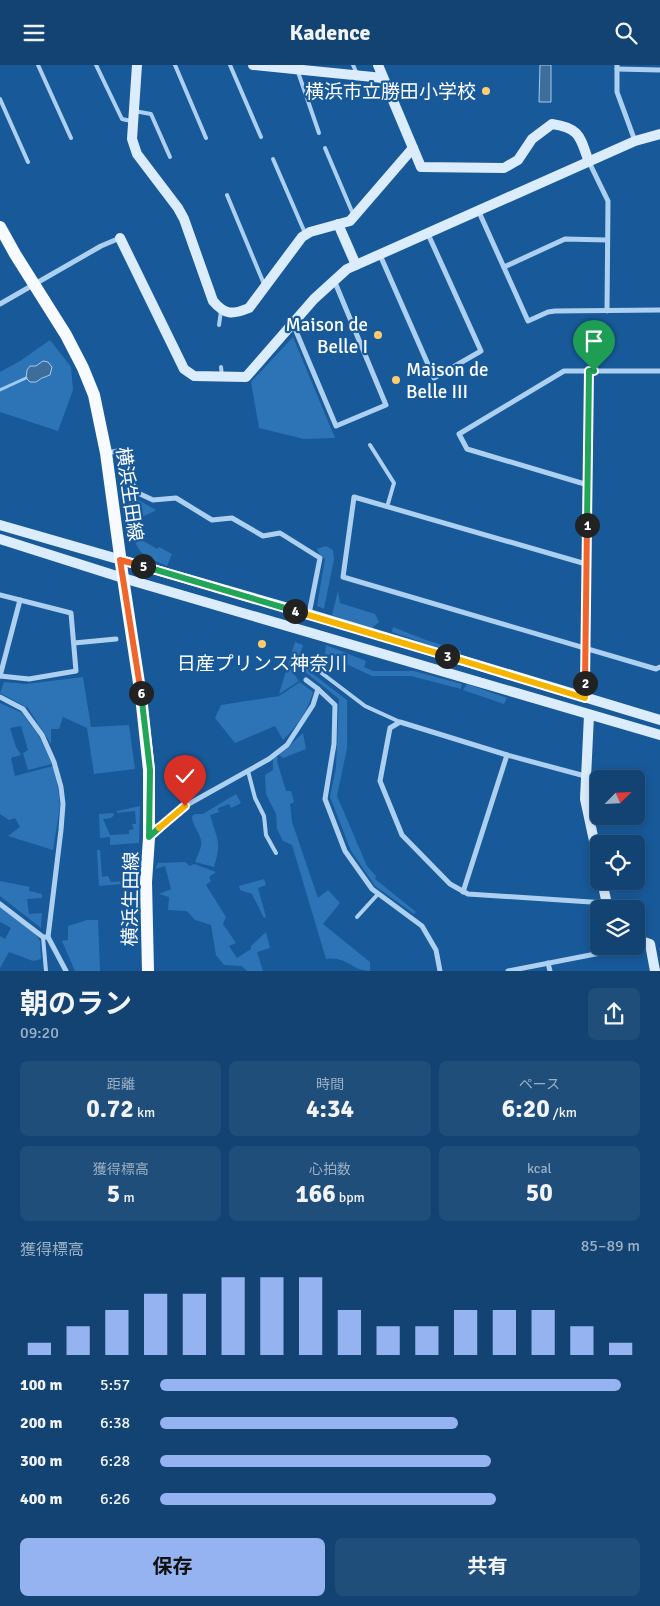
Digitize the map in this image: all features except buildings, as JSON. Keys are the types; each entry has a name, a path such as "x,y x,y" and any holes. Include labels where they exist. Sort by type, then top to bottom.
{"main road":[{"name":"横浜生田線","path":"0,227 33,284 66,335 83,368 94,395 106,453 130,637 141,695 150,770 146,882 148,971"}],"street":[{"path":"137,65 132,139 137,155 172,206 184,219 213,301 221,311 236,314 249,308 302,237 350,221 413,148"},
{"path":"253,65 383,78"},
{"path":"378,65 421,167 504,168 518,160 532,139 552,123 572,129 578,135 608,201 607,311"},
{"path":"635,141 617,92 617,67 660,70"},
{"path":"0,304 122,234 184,369 194,376 222,371 246,377 292,324 347,269 479,212 635,141 660,134"},
{"path":"479,212 528,321 548,312 660,310"},
{"path":"338,224 356,265"},
{"path":"380,255 434,378 481,351 428,234"},
{"path":"504,267 565,239 608,239"},
{"path":"292,324 336,426 386,405 334,280"},
{"path":"588,485 467,449 459,434 564,371 660,371"},
{"path":"585,698 589,371"},
{"path":"106,453 123,450 126,454 134,488 138,493 153,500 176,498 212,520 232,517 263,535 280,533 320,558 309,614"},
{"path":"586,564 354,497 343,577 656,669 660,667"},
{"path":"0,525 309,614 660,721"},
{"path":"0,539 122,578 660,735"},
{"path":"0,595 20,600 71,613 76,671 29,679 0,676 20,600"},
{"path":"74,643 116,639"},
{"path":"304,679 335,705 334,744 325,799 345,851 372,889 422,926 436,949 440,971"},
{"path":"149,837 185,806 269,759 287,745 313,705 318,689"},
{"path":"0,697 23,709 42,735 54,763 61,787 63,804 61,830 46,937"},
{"path":"589,715 585,799 593,835"},
{"path":"585,776 507,755 400,721 390,728 380,781 402,835 450,884 463,892 590,905"},
{"path":"463,892 507,755"},
{"path":"0,904 46,937 66,971"},
{"path":"645,942 650,944 655,971"},
{"path":"508,971 590,954"},
{"path":"548,963 550,971"}],"lane":[{"path":"38,65 71,138"},
{"path":"96,65 122,119 151,114 170,157"},
{"path":"175,65 206,138"},
{"path":"230,65 261,137"},
{"path":"353,65 358,76"},
{"path":"293,68 319,133"},
{"path":"0,99 28,162"},
{"path":"325,148 354,216"},
{"path":"273,159 306,235"},
{"path":"227,195 265,287"},
{"path":"219,325 221,311"},
{"path":"370,445 394,483 387,507"},
{"path":"311,665 365,706 400,721"},
{"path":"248,771 255,797 264,816 266,835 276,853"},
{"path":"357,917 378,894"},
{"path":"46,937 46,971"}],"shaded area":[{"path":"540,65 551,65 551,102 539,102"},
{"path":"293,337 335,438 304,439 259,428 251,382"},
{"path":"50,340 71,367 73,390 58,431 0,412 0,372 20,361"},
{"path":"43,361 48,362 52,367 50,375 36,382 30,382 26,378 27,370 30,366 36,366"},
{"path":"130,495 156,510 139,519 135,525 135,530 137,537 157,549 159,547 172,554 167,566 147,557 138,548 130,525 128,508"},
{"path":"326,546 333,550 334,559 324,609 317,606 325,559 317,549"},
{"path":"338,591 340,603 375,614 379,622 371,629 332,615"},
{"path":"393,627 461,651 461,656 392,632"},
{"path":"295,642 303,645 294,674 299,681 279,694"},
{"path":"326,645 366,661 364,667 373,671 414,671 462,684 461,689 411,676 372,676 325,654"},
{"path":"308,656 314,658 309,671 347,700 347,748 337,796 367,866 376,876 375,879 416,912 414,914 375,886 351,851 330,797 336,768 339,699 304,671"},
{"path":"83,677 91,727 129,725 135,769 94,774 87,728 63,717 59,729 51,729 51,744 28,708 0,693 4,682 26,684"},
{"path":"300,682 313,692 301,718 283,740 275,726 235,743 215,718 221,705 279,696"},
{"path":"467,684 507,698 504,704 463,690"},
{"path":"0,703 22,713 39,736 52,764 28,770 23,753 28,750 21,726 10,728 16,747 21,755 11,758 15,776 53,766 60,806 53,850 8,836 20,827 15,818 9,820 0,814"},
{"path":"303,733 306,749 283,758 279,755"},
{"path":"277,756 286,791 291,791 294,802 290,804 292,822 318,898 328,890 340,903 323,924 370,962 370,971 358,969 345,961 326,959 292,845 283,841 277,829 276,814 266,794 265,775 273,770 273,758"},
{"path":"236,794 241,803 231,808 229,804 218,808 219,812 210,815 218,846 214,867 195,862 201,842 192,816 203,814"},
{"path":"140,806 139,843 110,845 110,837 100,838 99,814 113,813 114,815 111,818 103,819 110,835 129,834 129,830 134,829 132,824 136,824 135,811 117,813 117,811"},
{"path":"97,850 100,850 102,877 108,876 111,882 135,880 135,883 99,886"},
{"path":"185,862 190,866 194,864 216,872 209,877 211,881 206,885 226,917 223,924 236,943 229,946 237,958 251,949 251,946 266,932 270,948 257,952 263,971 247,971 242,966 224,965 216,955 211,925 195,920 187,911 168,910 169,897 159,894 171,889 165,866 155,869 158,863"},
{"path":"264,879 266,885 258,888 266,917 264,918 252,894 240,890 239,886"},
{"path":"0,881 30,887 29,891 42,894 42,898 27,899 29,914 42,913 41,928 0,896"},
{"path":"0,907 35,933 40,941 41,959 33,961 9,952 0,968 0,936 5,939 11,928 0,922"},
{"path":"87,920 98,920 100,971 75,971 62,941 68,940 68,926"}],"waterway":[{"path":"0,390 26,378"}],"place":[{"name":"横浜市立勝田小学校","path":"486,91"},
{"name":"Maison de Belle I","path":"378,335"},
{"name":"Maison de Belle III","path":"396,380"},
{"name":"日産プリンス神奈川","path":"262,644"}],"route":[{"path":"185,806 149,837 150,770 141,695 120,560 309,614 585,698 589,371 594,371"}]}
